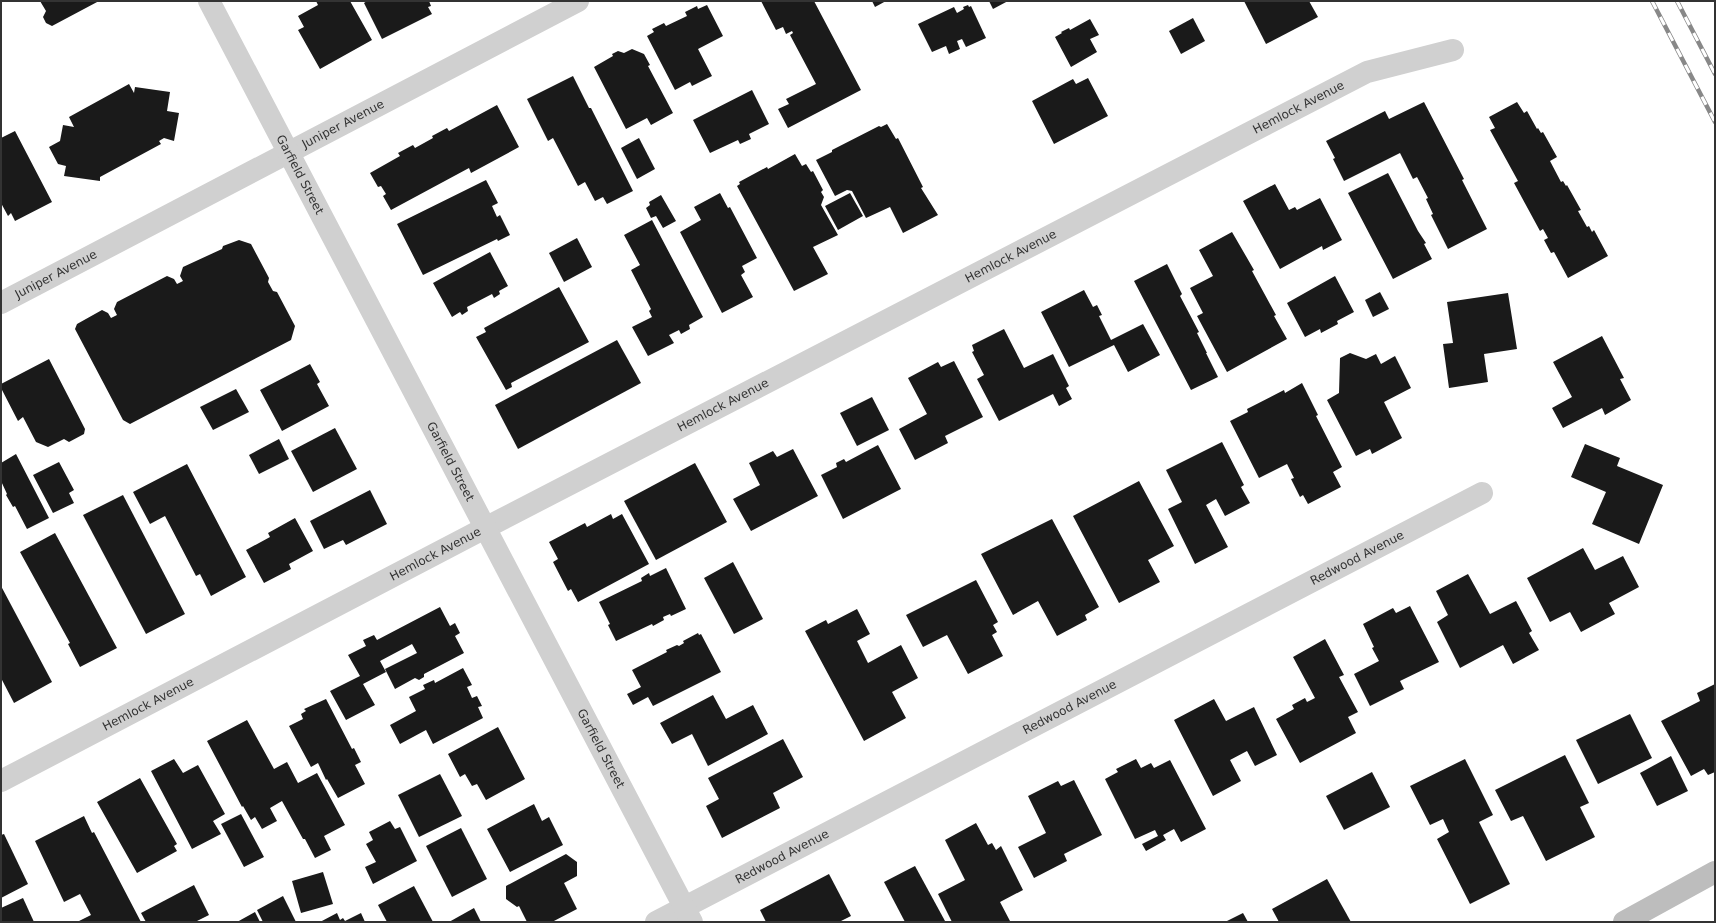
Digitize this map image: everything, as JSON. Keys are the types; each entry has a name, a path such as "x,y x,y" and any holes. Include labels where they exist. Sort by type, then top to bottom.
{"main road":[{"path":"1624,922 1715,872"}],"street":[{"name":"Garfield Street","path":"209,1 688,915"},
{"name":"Juniper Avenue","path":"1,303 289,154 578,1"},
{"name":"Hemlock Avenue","path":"1,781 485,528 1367,72 1453,50"},
{"name":"Redwood Avenue","path":"656,922 688,915 1482,493"}],"building":[{"path":"40,1 99,1 52,26 46,23 43,17 46,11"},
{"path":"316,1 350,1 372,40 320,69 298,30 304,27 298,16 318,5"},
{"path":"367,1 429,1 431,6 428,7 432,14 382,39 364,3"},
{"path":"761,1 814,1 861,90 788,128 778,109 789,104 786,99 816,84 790,35 793,33 792,31 786,34 783,27 776,30"},
{"path":"872,1 886,1 875,7"},
{"path":"989,1 1008,1 993,9"},
{"path":"1244,1 1309,1 1318,17 1266,44"},
{"path":"707,5 723,36 698,49 712,76 692,86 690,82 675,90 647,36 654,32 652,29 664,23 666,26 687,16 685,12 697,6 698,9"},
{"path":"968,5 969,7 971,6 986,38 966,47 962,39 957,41 960,49 949,54 946,46 932,52 918,24 954,7 957,13 964,9 963,7"},
{"path":"1193,18 1205,41 1181,54 1169,31"},
{"path":"1090,19 1099,35 1090,39 1097,52 1071,67 1055,37 1062,33 1061,32 1069,28 1070,30"},
{"path":"632,49 644,54 650,65 648,66 673,113 651,125 647,118 626,129 594,67 613,56 612,54 618,51 624,53"},
{"path":"573,76 633,191 607,204 603,197 595,201 585,182 578,186 553,138 548,141 527,99"},
{"path":"1088,78 1108,116 1054,144 1032,101 1073,79 1076,84"},
{"path":"129,84 134,93 135,87 170,92 167,111 179,113 174,141 164,138 159,141 161,144 100,177 100,181 64,176 66,166 58,164 49,147 60,141 63,125 74,127 69,117"},
{"path":"752,90 769,124 749,134 751,139 740,144 738,140 710,153 693,120"},
{"path":"1424,102 1464,179 1462,180 1487,229 1448,249 1431,215 1433,214 1426,199 1428,198 1417,177 1413,179 1400,153 1344,181 1333,159 1335,158 1326,141 1385,111 1389,119"},
{"path":"1517,102 1524,113 1527,111 1537,129 1538,128 1541,133 1543,132 1557,157 1550,161 1561,182 1563,181 1566,186 1567,185 1581,210 1578,211 1587,227 1589,226 1592,232 1594,230 1608,256 1568,278 1554,252 1551,253 1544,240 1548,238 1543,229 1540,231 1514,183 1518,181 1490,130 1495,128 1489,117"},
{"path":"497,105 519,147 471,173 469,168 391,210 383,196 386,194 381,186 378,187 370,173 400,156 398,153 413,145 415,148 447,128 449,131"},
{"path":"887,124 896,139 898,138 923,187 921,188 938,215 903,233 890,207 866,218 852,191 847,190 835,196 816,160 832,152 832,150 879,126 881,127"},
{"path":"15,131 52,202 15,221 11,213 8,216 1,203 1,138"},
{"path":"639,138 655,169 637,179 621,148"},
{"path":"795,154 802,166 806,164 811,172 813,171 823,190 821,192 824,197 821,205 838,235 813,247 828,274 794,291 737,186 740,184 739,182 767,167 768,169"},
{"path":"1388,173 1418,231 1426,243 1424,244 1432,259 1393,279 1348,193"},
{"path":"486,180 498,203 492,206 497,217 500,215 510,235 498,241 497,239 423,275 397,224"},
{"path":"1275,184 1289,210 1295,207 1297,210 1320,198 1342,240 1323,250 1322,246 1280,269 1243,201"},
{"path":"720,193 728,208 730,207 757,258 742,266 745,272 741,275 753,297 722,313 680,232 701,220 694,207"},
{"path":"850,193 863,216 838,230 825,206"},
{"path":"661,195 676,221 663,228 656,216 651,218 646,208 650,205 649,202"},
{"path":"652,220 703,317 689,325 690,329 681,334 679,330 669,335 674,343 648,356 632,327 652,317 649,311 651,309 631,270 640,265 624,235"},
{"path":"1232,232 1254,270 1252,271 1276,315 1274,316 1287,339 1227,372 1197,316 1203,313 1190,288 1213,276 1199,250"},
{"path":"577,238 592,267 564,282 549,253"},
{"path":"239,240 251,244 269,278 268,282 273,291 277,292 295,326 291,340 130,424 123,420 75,329 77,324 102,310 108,313 111,318 117,315 114,309 117,302 167,276 174,279 177,284 183,281 180,276 183,267 222,249 223,246"},
{"path":"490,252 508,286 499,291 500,294 494,298 492,294 467,307 468,311 462,315 460,312 452,317 433,283"},
{"path":"1167,264 1182,294 1180,296 1199,332 1197,333 1218,377 1191,390 1134,281"},
{"path":"1335,276 1354,312 1337,321 1338,324 1321,333 1320,329 1305,337 1287,303"},
{"path":"559,287 589,342 511,383 512,387 506,390 476,337 486,332 484,328"},
{"path":"1084,290 1093,307 1097,305 1102,315 1099,316 1111,340 1143,324 1160,355 1128,372 1114,345 1069,367 1041,312"},
{"path":"1380,292 1389,309 1373,317 1365,300"},
{"path":"1508,293 1517,349 1484,354 1488,382 1449,388 1443,344 1453,343 1447,302"},
{"path":"1004,329 1024,368 1053,354 1069,386 1066,388 1072,399 1059,406 1053,394 999,421 977,379 984,375 972,352 974,351 972,345"},
{"path":"1602,336 1624,378 1620,379 1631,400 1605,415 1602,408 1563,428 1552,408 1572,397 1553,362"},
{"path":"617,340 641,383 518,449 495,405"},
{"path":"1350,353 1366,359 1376,354 1381,364 1395,356 1411,388 1384,402 1402,438 1372,454 1370,449 1356,456 1327,400 1339,393 1340,358"},
{"path":"49,359 85,429 84,434 69,442 64,439 48,447 36,442 23,417 18,421 1,388 1,384"},
{"path":"954,361 983,417 945,436 948,443 915,460 899,429 927,414 908,378 938,362 941,367"},
{"path":"310,364 320,382 317,384 329,406 282,431 260,390"},
{"path":"1302,383 1318,415 1316,416 1342,467 1333,472 1341,487 1308,504 1303,495 1300,497 1291,479 1294,478 1287,464 1259,478 1230,421 1248,412 1247,409 1284,390 1285,393"},
{"path":"236,389 249,412 213,430 200,407"},
{"path":"872,397 889,430 857,446 840,413"},
{"path":"335,428 357,469 313,492 291,451"},
{"path":"279,439 289,459 259,474 249,455"},
{"path":"1222,442 1244,485 1241,487 1250,503 1225,516 1216,499 1206,505 1228,547 1195,564 1168,509 1182,502 1166,470"},
{"path":"1585,444 1620,458 1617,466 1663,485 1639,544 1592,524 1606,492 1571,477"},
{"path":"878,445 901,489 843,519 821,475 837,467 836,463 844,459 846,462"},
{"path":"793,449 818,496 751,531 733,499 760,485 749,463 773,451 777,457"},
{"path":"16,454 49,518 27,529 15,506 13,507 6,495 7,494 1,481 1,463"},
{"path":"59,462 74,490 69,493 74,503 53,513 33,475"},
{"path":"695,463 727,522 656,560 624,501"},
{"path":"187,464 246,577 211,596 200,574 196,576 165,516 150,524 133,492"},
{"path":"1139,481 1174,546 1148,560 1160,582 1119,603 1073,516"},
{"path":"370,490 387,524 346,545 343,540 324,549 310,521"},
{"path":"123,495 185,614 146,634 83,515"},
{"path":"611,514 613,519 622,514 649,564 578,602 571,589 568,591 553,562 558,559 549,542 585,523 587,527"},
{"path":"295,518 313,551 289,564 291,569 264,583 246,550 270,537 268,533"},
{"path":"1052,519 1099,607 1085,615 1087,620 1057,636 1038,601 1013,615 981,554"},
{"path":"55,533 117,648 80,667 68,644 70,643 20,552"},
{"path":"1583,548 1595,570 1623,556 1639,587 1609,603 1615,614 1581,632 1570,612 1550,622 1527,578"},
{"path":"733,562 763,619 734,634 704,578"},
{"path":"666,568 686,609 671,616 670,614 663,617 664,620 653,626 652,624 616,641 608,625 610,624 599,602 642,581 641,578 649,573 650,576"},
{"path":"1468,574 1490,614 1516,601 1532,631 1529,633 1539,650 1513,664 1503,645 1460,668 1437,622 1448,615 1436,591"},
{"path":"976,580 998,622 993,625 997,632 992,635 1003,656 968,674 947,635 923,647 906,615"},
{"path":"1,586 52,682 14,703 1,678"},
{"path":"1410,606 1439,662 1400,681 1404,689 1370,706 1354,674 1379,661 1372,648 1374,647 1363,624 1393,608 1396,613"},
{"path":"440,607 450,626 455,623 460,633 455,636 464,653 424,674 424,677 419,680 415,678 395,689 385,669 417,653 412,644 380,661 386,672 363,684 375,705 346,720 330,691 360,676 348,655 366,646 363,640 374,635 377,640"},
{"path":"857,609 870,634 857,641 868,663 901,645 918,678 892,692 906,718 864,741 805,631 826,620 828,624"},
{"path":"698,633 699,635 701,634 721,672 653,706 648,697 633,705 627,694 641,687 632,670 667,652 666,650 677,645 679,646 684,643 683,641"},
{"path":"1325,639 1344,675 1339,677 1358,712 1348,717 1356,733 1300,763 1276,719 1294,709 1292,705 1305,698 1307,702 1315,698 1293,657"},
{"path":"463,668 472,685 467,687 472,698 477,696 482,706 478,707 483,718 433,744 426,730 400,744 390,725 416,711 409,697 425,689 423,685 434,680 435,683"},
{"path":"1715,684 1715,772 1708,775 1704,769 1691,776 1661,721 1700,701 1697,693"},
{"path":"713,695 726,719 753,705 768,734 708,766 692,734 672,744 660,723"},
{"path":"326,699 352,749 354,748 361,762 355,765 365,784 338,798 327,779 326,780 318,763 311,767 289,726 303,719 301,714 306,711 304,709"},
{"path":"1214,699 1226,721 1254,707 1277,755 1255,766 1247,751 1230,760 1241,781 1213,796 1174,720"},
{"path":"1630,714 1652,758 1598,784 1576,740"},
{"path":"247,720 274,769 287,762 298,783 317,773 345,825 324,836 331,850 315,858 282,801 270,808 277,821 262,829 255,817 251,820 243,806 242,807 207,741"},
{"path":"498,727 525,779 486,800 477,784 472,786 465,774 460,777 448,754"},
{"path":"783,739 803,777 773,793 780,808 722,838 706,806 719,799 708,778"},
{"path":"1565,755 1589,803 1580,807 1595,837 1546,861 1523,816 1511,821 1495,790"},
{"path":"1671,756 1688,791 1657,806 1640,773"},
{"path":"174,759 183,773 198,765 225,814 213,821 221,834 192,849 151,771"},
{"path":"1136,759 1141,768 1151,763 1154,768 1170,760 1206,829 1181,842 1174,829 1163,835 1166,840 1146,851 1142,844 1158,836 1155,830 1135,839 1105,779 1118,772 1116,769"},
{"path":"1465,759 1493,815 1479,822 1510,884 1470,904 1437,839 1449,832 1443,819 1430,825 1410,786"},
{"path":"1372,772 1390,807 1344,830 1326,796"},
{"path":"440,774 462,816 419,837 398,795"},
{"path":"140,778 177,844 174,846 177,851 137,873 97,802"},
{"path":"1074,780 1102,835 1064,854 1067,861 1034,878 1018,847 1046,833 1028,796 1058,781 1061,786"},
{"path":"534,804 542,821 549,817 563,845 510,872 487,829"},
{"path":"241,814 264,857 244,867 221,824"},
{"path":"84,816 92,833 94,832 141,922 77,922 91,915 80,894 64,902 35,841"},
{"path":"390,821 395,829 400,827 417,861 373,884 365,867 376,862 366,844 373,840 369,832"},
{"path":"976,823 988,845 992,843 996,850 1001,846 1023,890 1000,902 1010,921 1009,922 952,922 938,894 965,880 945,840"},
{"path":"461,828 487,879 452,897 426,846"},
{"path":"4,834 28,884 1,898 1,835"},
{"path":"566,854 577,862 577,876 564,883 577,909 552,922 527,922 519,906 517,907 506,899 506,886"},
{"path":"915,866 945,921 944,922 905,922 884,882"},
{"path":"323,872 333,904 301,913 292,881"},
{"path":"829,874 851,916 839,922 766,922 760,910"},
{"path":"1327,879 1351,922 1279,922 1272,909"},
{"path":"194,885 209,915 195,922 146,922 141,913"},
{"path":"414,886 433,922 387,922 378,905"},
{"path":"283,896 296,922 263,922 257,910"},
{"path":"23,898 34,922 1,922 1,908"},
{"path":"474,908 481,922 449,922"},
{"path":"255,912 260,922 237,922"},
{"path":"337,913 340,920 343,918 345,921 361,913 365,922 320,922"},
{"path":"1243,913 1248,922 1225,922"}],"railway":[{"path":"1652,1 1715,122"},
{"path":"1677,1 1715,74"}]}
